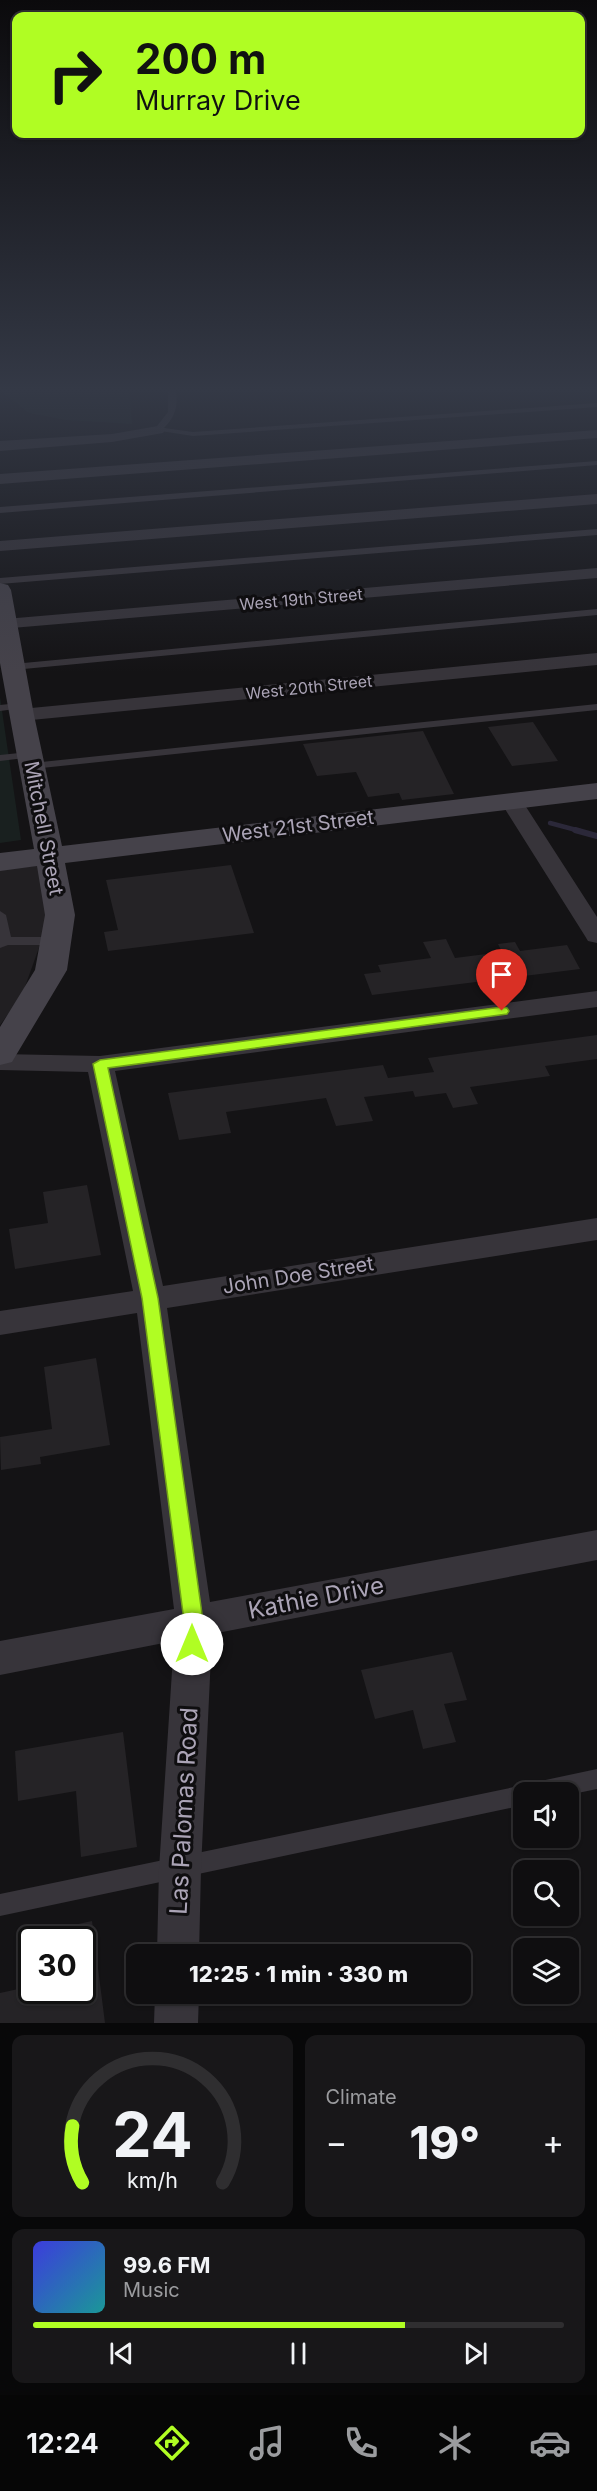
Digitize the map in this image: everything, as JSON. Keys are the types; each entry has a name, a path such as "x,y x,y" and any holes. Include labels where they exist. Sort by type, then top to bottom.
{"street":[{"path":"0,546 597,499"},
{"name":"West 19th Street","path":"5,625 597,573"},
{"name":"Mitchell Street","path":"0,590 13,710 30,760 60,915 51,970 0,1054"},
{"name":"West 20th Street","path":"13,710 597,659"},
{"name":"West 21st Street","path":"0,862 597,791"},
{"path":"511,801 597,936"},
{"path":"0,1062 100,1064 597,999"},
{"name":"Las Palomas Road","path":"100,1064 150,1298 194,1621 180,1869 178,1944"},
{"name":"John Doe Street","path":"0,1323 597,1228"},
{"name":"Kathie Drive","path":"0,1658 597,1545"},
{"path":"176,2023 177,2004"}],"lane":[{"path":"0,510 350,482"},
{"path":"0,581 597,532"},
{"path":"8,662 597,612"},
{"path":"0,758 30,760 597,707"},
{"path":"0,915 2,943 56,941"},
{"path":"579,1783 597,1779"},
{"path":"0,1905 513,1797"}],"shaded area":[{"path":"0,697 21,840 0,843"},
{"path":"42,865 50,917 22,995 0,1025 0,870"}],"building":[{"path":"533,722 558,761 512,766 488,727"},
{"path":"423,731 454,794 402,800 399,793 368,797 356,772 317,776 303,744"},
{"path":"231,865 254,933 108,951 104,932 118,930 106,880"},
{"path":"446,939 455,958 502,952 498,944 515,942 520,951 567,945 580,969 372,995 364,974 381,972 378,965 431,958 423,942"},
{"path":"597,1035 597,1059 545,1066 550,1076 470,1087 478,1104 453,1108 446,1093 415,1097 413,1091 364,1097 373,1121 336,1126 326,1098 226,1112 231,1133 179,1140 168,1093 383,1065 388,1078 434,1072 428,1058"},
{"path":"87,1185 101,1255 15,1269 9,1229 48,1223 43,1192"},
{"path":"96,1358 110,1445 40,1457 41,1464 1,1470 0,1437 52,1429 44,1367"},
{"path":"452,1652 467,1700 444,1704 456,1742 423,1749 413,1710 375,1719 361,1670"},
{"path":"123,1732 137,1847 81,1857 76,1791 18,1801 15,1751"},
{"path":"92,1921 93,1926 69,1926"},
{"path":"96,1952 105,2023 0,2023 0,1993 18,1989 18,2004 96,2004"}],"waterway":[{"path":"550,823 580,831"},
{"path":"575,830 597,836"}],"route":[{"path":"192,1644 194,1621 150,1298 100,1064 502,1011"}]}
